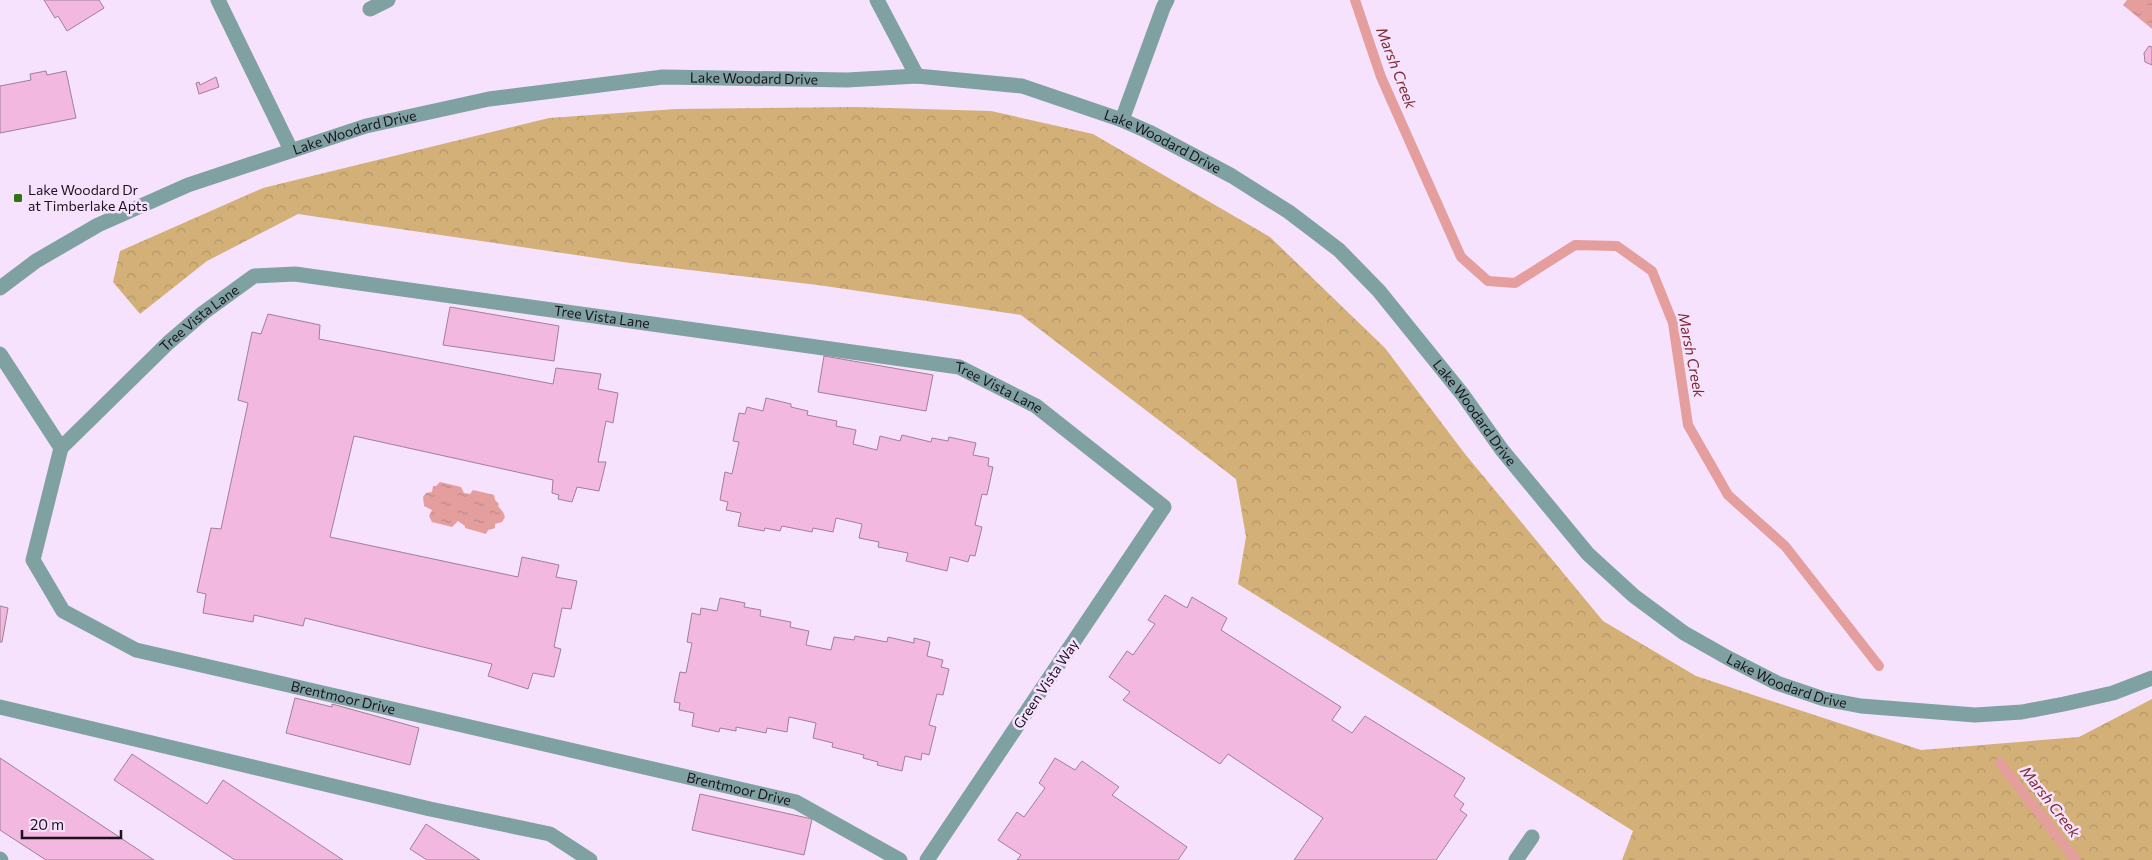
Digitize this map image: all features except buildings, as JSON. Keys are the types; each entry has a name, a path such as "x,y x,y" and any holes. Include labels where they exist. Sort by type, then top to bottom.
{"street":[{"path":"218,0 290,150"},
{"path":"370,9 388,0"},
{"path":"877,0 917,76"},
{"path":"1122,120 1167,0"},
{"name":"Lake Woodard Drive","path":"0,288 36,261 98,225 188,185 366,126 480,102 663,77 847,80 917,76 1022,86 1122,120 1149,132 1232,176 1289,212 1339,250 1379,291 1463,395 1502,450 1588,554 1634,596 1684,633 1730,659 1777,683 1824,699 1861,706 1975,715 2022,712 2064,704 2113,693 2152,678"},
{"name":"Tree Vista Lane","path":"61,448 168,343 196,319 254,276 296,274 959,367 1036,406 1164,507"},
{"path":"0,354 61,448"},
{"name":"Brentmoor Drive","path":"61,448 33,560 63,611 136,650 796,802 900,860"},
{"name":"Green Vista Way","path":"927,860 1164,507"},
{"path":"0,707 430,809 550,834 590,860"},
{"path":"1516,860 1532,837"}],"green space":[{"path":"855,107 991,111 1093,134 1270,237 1385,348 1465,454 1603,621 1696,676 1921,750 2079,737 2152,699 2152,860 1622,860 1633,831 1238,584 1246,537 1236,479 1021,315 818,285 630,263 298,214 207,261 140,314 113,282 120,251 263,188 549,118 676,109"}],"water":[{"path":"2127,0 2152,0 2152,29 2123,5"},
{"path":"440,482 461,487 464,493 470,494 473,490 494,495 505,517 502,522 495,524 495,528 488,530 486,534 465,528 458,521 452,527 432,522 429,516 432,510 424,506 423,497 426,493 432,492 433,486"}],"waterway":[{"name":"Marsh Creek","path":"1355,0 1381,77 1461,257 1488,281 1515,283 1575,245 1617,246 1652,271 1673,323 1688,425 1728,495 1785,546 1879,666"},
{"name":"Marsh Creek","path":"2000,763 2076,860"}],"place":[{"name":"Lake Woodard Dr at Timberlake Apts","path":"18,198"}]}
